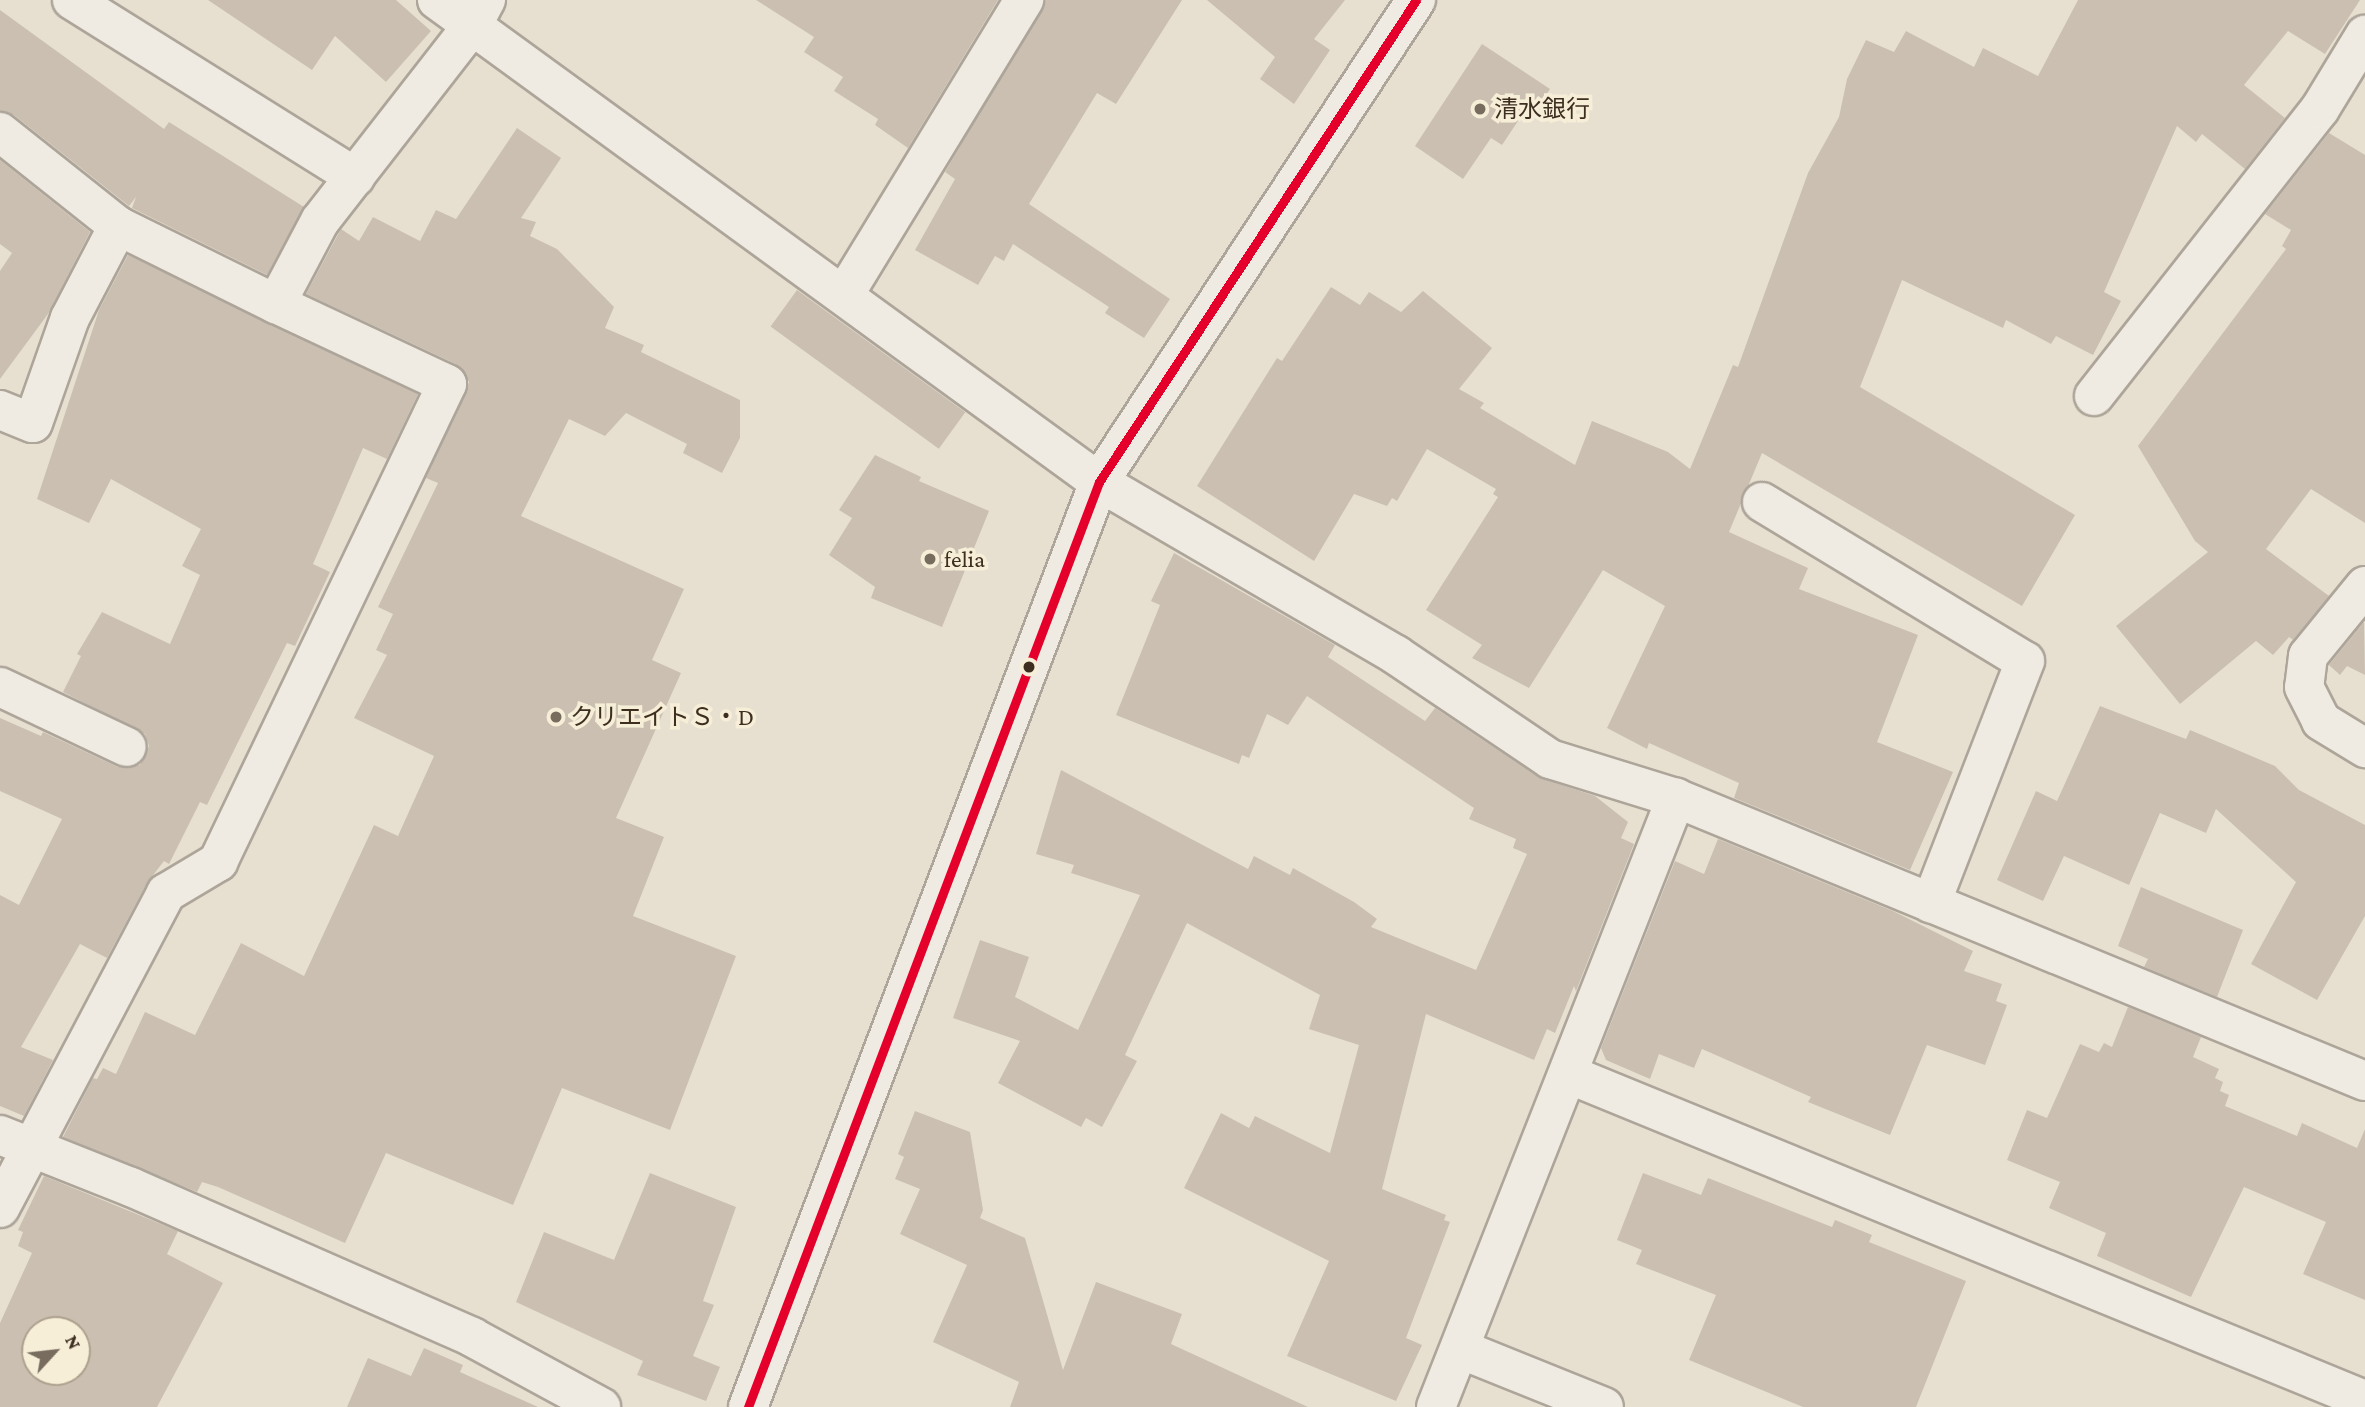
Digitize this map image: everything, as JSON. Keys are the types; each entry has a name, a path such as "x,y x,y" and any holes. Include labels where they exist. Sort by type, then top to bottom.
{"street":[{"path":"72,0 355,177"},
{"path":"437,0 479,13 844,295 1100,482 1396,655 1550,759 1676,798 2365,1081"},
{"path":"844,295 1024,0"},
{"path":"748,1407 1100,482 1416,0"},
{"path":"276,304 320,221 479,13"},
{"path":"2094,397 2320,109 2365,35"},
{"path":"0,132 118,226 447,384 218,862 166,893 15,1141 0,1208"},
{"path":"0,410 33,423 70,318 118,226"},
{"path":"1762,502 2025,661 1931,903"},
{"path":"2365,586 2308,656 2304,687 2321,721 2365,748"},
{"path":"0,687 127,747"},
{"path":"1436,1407 1676,798"},
{"path":"1568,1074 2361,1396"},
{"path":"15,1141 131,1187 472,1337 601,1407"},
{"path":"1460,1349 1604,1407"}],"building":[{"path":"208,0 396,0 431,31 386,82 335,36 312,70"},
{"path":"756,0 998,0 908,148 875,125 878,119 834,91 843,77 804,52 814,37"},
{"path":"1046,0 1182,0 1116,104 1097,93 1029,204 1170,299 1144,338 1105,313 1109,307 1013,244 1004,261 995,256 978,285 915,250 955,179 945,172"},
{"path":"1207,0 1345,0 1314,39 1330,50 1294,104 1260,79 1275,57"},
{"path":"2078,0 2360,0 2325,54 2288,31 2244,85 2285,118 2245,169 2202,134 2196,142 2177,126 2104,292 2121,301 2093,355 2056,336 2051,344 2006,320 2003,328 1902,280 1860,387 2075,515 2022,606 1762,453 1729,532 1808,568 1799,589 1918,635 1877,742 1953,772 1910,870 1734,798 1739,783 1649,743 1647,749 1607,728 1665,606 1603,570 1529,688 1472,658 1482,645 1426,610 1498,497 1493,494 1496,489 1427,449 1397,501 1392,498 1387,506 1354,494 1314,561 1197,486 1277,358 1282,361 1331,287 1360,305 1369,292 1401,312 1423,291 1492,348 1459,389 1484,403 1480,408 1575,465 1592,421 1668,452 1690,469 1733,365 1738,367 1808,173 1839,117 1847,79 1866,40 1894,52 1906,31 1974,67 1983,48 2038,76"},
{"path":"0,10 164,129 169,122 304,207 267,275 132,208 136,197 129,206 14,115 0,111"},
{"path":"1482,44 1550,89 1528,122 1520,118 1502,145 1491,138 1463,179 1415,146"},
{"path":"517,128 561,158 521,218 536,222 530,236 557,249 614,307 605,328 644,345 641,352 740,400 740,438 722,473 683,453 687,444 626,413 605,436 569,419 521,516 684,589 652,660 681,673 616,818 664,837 633,916 736,956 670,1130 562,1088 513,1205 386,1153 345,1243 218,1187 202,1182 197,1192 63,1137 93,1078 97,1079 103,1068 116,1074 145,1012 195,1035 241,943 304,976 374,825 398,836 434,756 354,718 387,655 376,650 393,614 378,607 438,483 426,478 469,382 456,364 306,294 341,229 359,241 373,217 420,241 436,210 456,219"},
{"path":"2329,133 2365,155 2365,523 2311,489 2266,549 2329,596 2293,640 2289,637 2273,655 2256,641 2180,704 2116,626 2208,552 2195,541 2138,446 2286,249 2282,246 2291,230 2265,214"},
{"path":"0,160 90,232 48,314 0,379 0,271 12,253 0,244"},
{"path":"128,255 418,394 387,459 363,448 313,564 330,572 295,646 287,643 207,805 200,802 169,864 164,861 147,883 107,958 80,944 21,1047 53,1060 24,1116 0,1106 0,895 19,905 62,819 0,791 0,718 41,736 43,732 118,767 140,765 149,746 145,734 63,692 81,656 77,654 102,612 170,644 200,575 182,566 201,529 111,479 89,523 37,499 99,310"},
{"path":"797,290 965,412 939,449 771,326"},
{"path":"875,455 921,477 919,481 989,511 942,627 871,598 875,587 829,555 852,518 839,510"},
{"path":"1174,553 1335,645 1328,657 1425,721 1435,708 1538,777 1595,796 1628,822 1621,838 1634,844 1576,991 1574,986 1555,1033 1547,1029 1534,1060 1426,1014 1382,1189 1446,1215 1444,1220 1450,1222 1406,1338 1422,1345 1396,1401 1287,1356 1329,1261 1184,1188 1221,1113 1249,1128 1255,1116 1330,1153 1359,1045 1309,1029 1320,995 1187,923 1125,1055 1137,1061 1102,1127 1086,1118 1081,1127 998,1083 1020,1041 953,1018 980,940 1029,957 1015,997 1078,1030 1140,895 1071,873 1074,865 1036,854 1061,770 1248,869 1254,856 1290,875 1293,868 1354,902 1377,919 1371,927 1476,970 1527,854 1513,848 1516,839 1469,819 1474,808 1307,696 1288,725 1267,714 1249,758 1242,755 1239,764 1116,715 1160,605 1151,601"},
{"path":"2364,622 2365,675 2347,666 2340,675 2329,665"},
{"path":"2100,706 2186,739 2190,730 2275,766 2299,790 2365,825 2365,916 2317,1000 2251,964 2296,882 2216,809 2206,833 2160,813 2129,885 2064,856 2043,901 1997,880 2036,791 2057,801"},
{"path":"1718,839 1893,911 1973,951 1964,971 2002,984 1996,1001 2007,1005 1985,1065 1927,1045 1890,1135 1808,1102 1811,1097 1702,1049 1694,1068 1659,1054 1650,1079 1606,1060 1601,1048 1675,861 1704,874"},
{"path":"2141,887 2243,930 2217,997 2144,967 2148,959 2118,946"},
{"path":"2128,1007 2201,1037 2193,1057 2219,1069 2215,1078 2223,1082 2220,1091 2229,1095 2225,1106 2297,1136 2302,1123 2357,1148 2365,1129 2365,1300 2303,1274 2326,1222 2244,1187 2191,1297 2097,1256 2106,1233 2049,1208 2060,1182 2007,1160 2027,1110 2047,1118 2080,1044 2099,1052 2104,1043 2112,1047"},
{"path":"915,1111 970,1132 983,1210 980,1218 1025,1238 1063,1370 1096,1282 1182,1314 1171,1344 1308,1407 1010,1407 1019,1382 933,1342 967,1265 900,1234 920,1189 895,1179 904,1157 898,1154"},
{"path":"650,1173 736,1207 703,1301 714,1305 693,1356 720,1367 706,1401 637,1375 643,1361 516,1302 544,1232 614,1260"},
{"path":"1643,1173 1701,1195 1708,1178 1832,1227 1835,1220 1872,1235 1869,1242 1966,1281 1916,1407 1803,1407 1689,1360 1716,1295 1636,1264 1642,1250 1617,1240"},
{"path":"44,1176 178,1231 167,1254 223,1283 157,1407 0,1407 0,1323 32,1253 18,1246 23,1232 18,1230"},
{"path":"424,1348 463,1365 460,1372 538,1407 347,1407 368,1358 411,1376"}],"transit line":[{"path":"748,1407 1099,482 1416,0"}],"place":[{"name":"清水銀行","path":"1480,109"},
{"name":"felia","path":"930,559"},
{"name":"クリエイトＳ・D","path":"556,717"}]}
